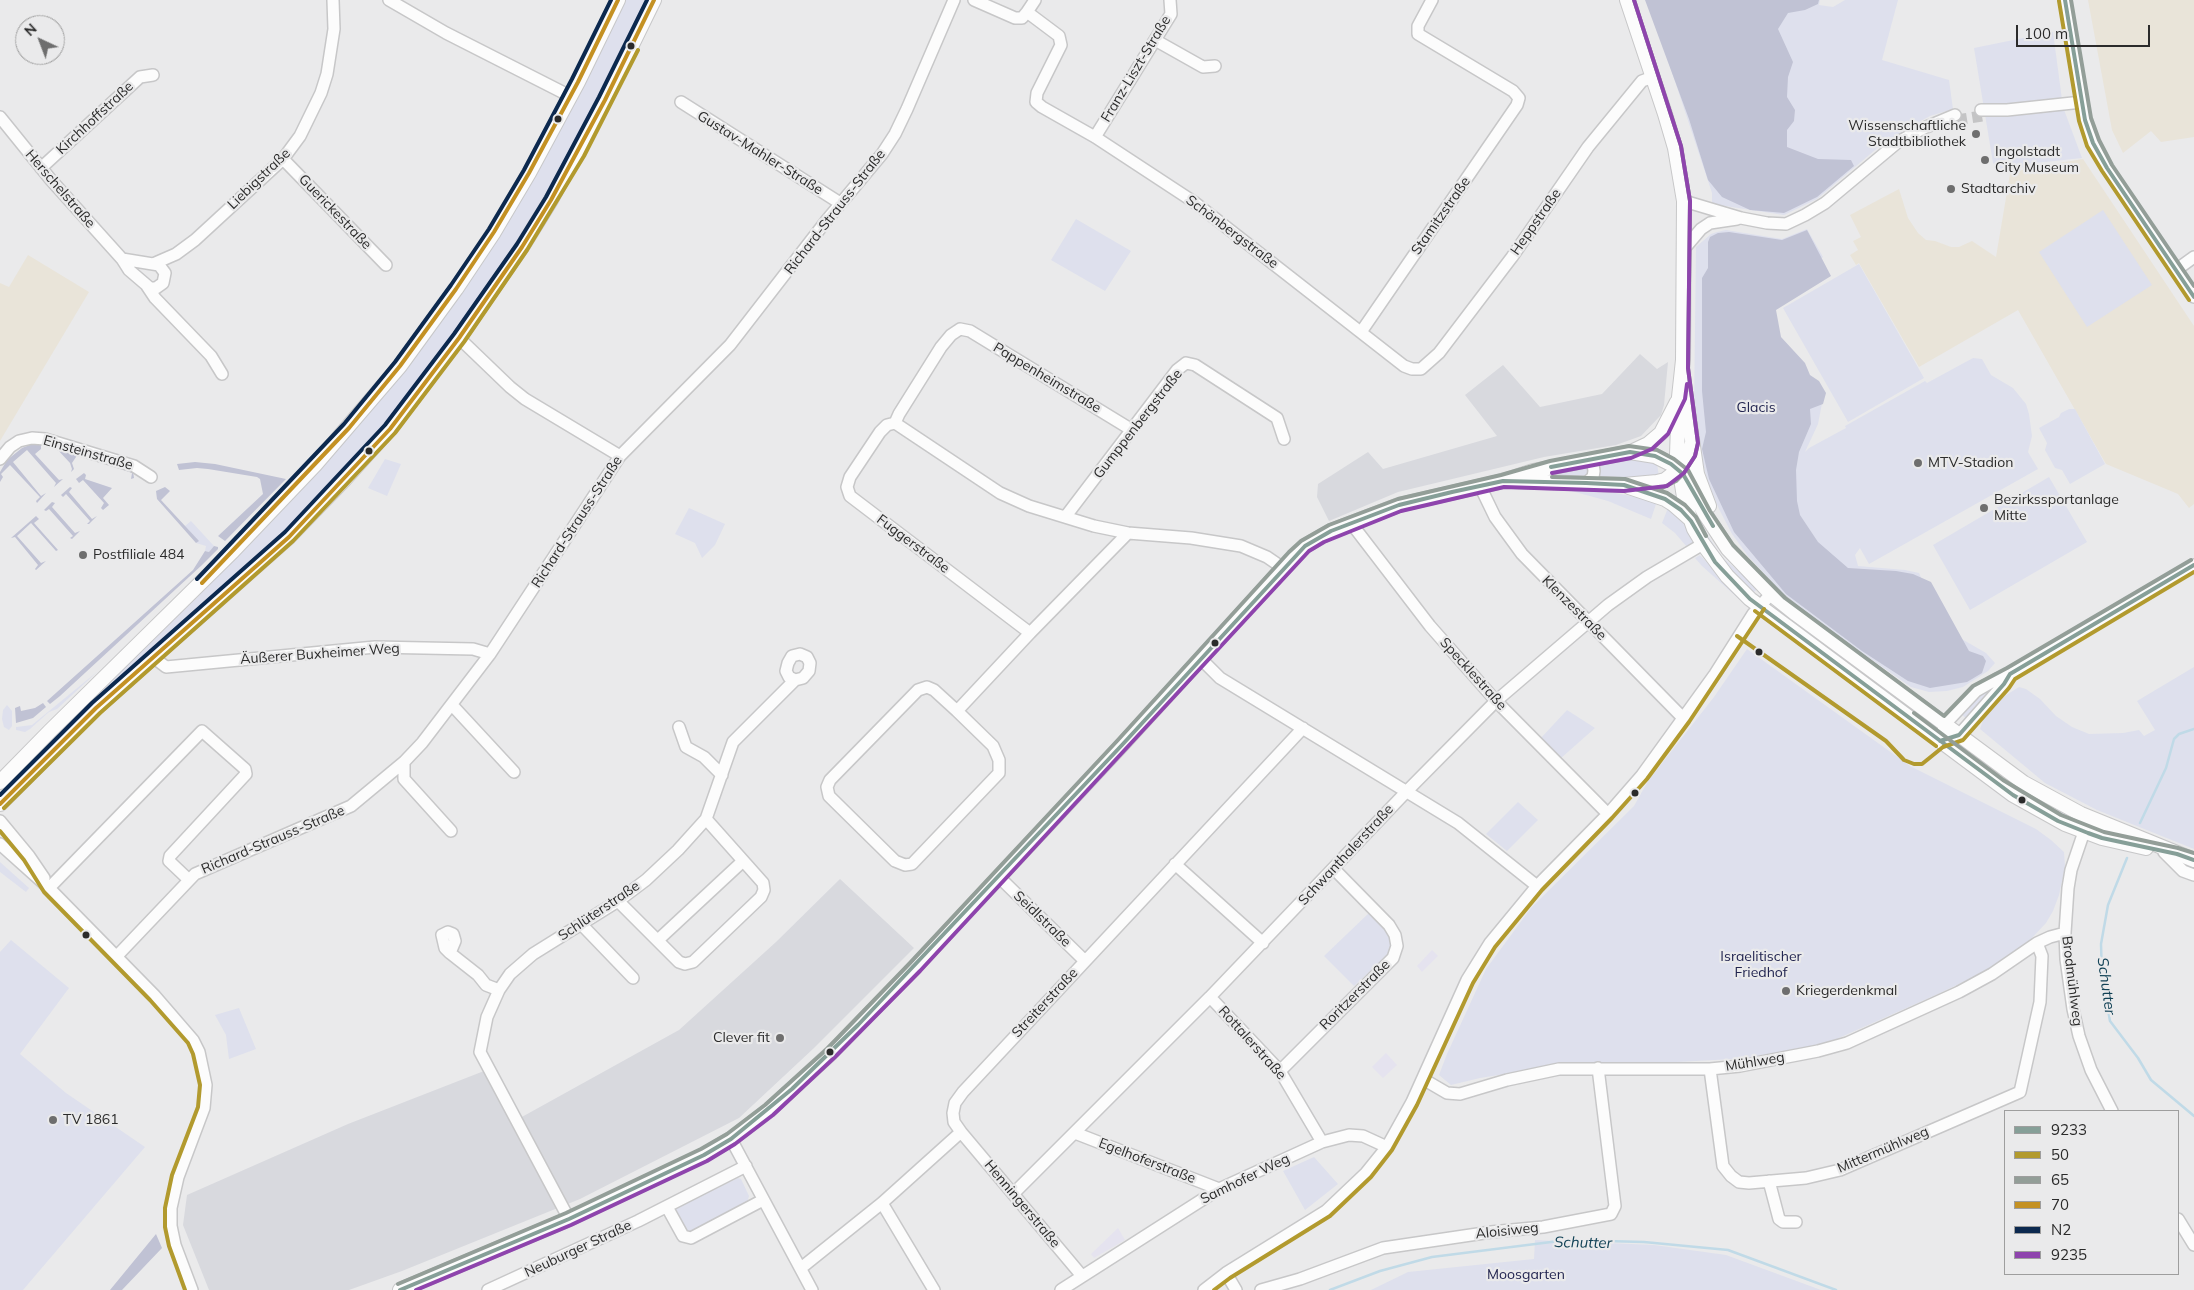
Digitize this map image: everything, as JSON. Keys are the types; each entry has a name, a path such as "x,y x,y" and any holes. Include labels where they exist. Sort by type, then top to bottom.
{"main road":[{"path":"0,782 82,698 233,551 316,465 377,394 456,289 494,232 529,173 618,0"},
{"path":"0,804 89,715 289,537 346,479 390,430 459,338 552,200 654,0"},
{"path":"1627,0 1675,148 1684,201 1679,469 1683,494 1691,521 1702,544 1727,576 1759,606 2013,795 2058,821 2102,838 2194,860"},
{"path":"1682,368 1698,474 1721,540"},
{"path":"400,1290 569,1219 704,1156 769,1110 830,1053 999,878 1283,568 1313,541 1350,523 1399,505 1503,481 1533,471 1630,452 1648,444 1661,434 1679,397"},
{"path":"1503,481 1624,485 1665,480 1679,469 1689,453 1692,443"},
{"path":"1630,452 1655,456 1679,469 1721,540 1771,594 1944,724 2024,783 2089,818 2171,853"},
{"path":"1624,485 1665,499 1681,510 1691,521"}],"street":[{"name":"Liebigstraße","path":"151,264 176,254 195,240 283,159 300,136 321,93 331,56 334,29 333,0"},
{"path":"389,0 446,33 570,96"},
{"name":"Richard-Strauss-Straße","path":"116,957 188,880 208,867 351,806 404,762 422,743 490,654 620,456 728,346 840,203 882,154 895,134 954,0"},
{"path":"974,0 1015,18 1022,18 1035,0"},
{"name":"Franz-Liszt-Straße","path":"1095,137 1156,40 1170,14 1170,0"},
{"name":"Stamitzstraße","path":"1360,332 1517,106 1519,98 1513,92 1418,34 1418,26 1432,0"},
{"path":"2065,0 2085,120 2098,153 2194,298"},
{"name":"Schönbergstraße","path":"1027,12 1058,36 1061,45 1037,93 1036,102 1095,137 1194,202 1404,366 1412,369 1421,369"},
{"path":"1156,40 1203,67 1215,66"},
{"name":"Kirchhoffstraße","path":"41,168 140,77 153,75"},
{"name":"Heppstraße","path":"1421,369 1439,353 1512,257 1588,147 1642,81 1653,76"},
{"name":"Gustav-Mahler-Straße","path":"681,102 840,203"},
{"path":"1981,113 2082,102"},
{"name":"Herschelstraße","path":"0,117 41,168 122,259 128,270 145,284 155,298 211,356 222,374"},
{"path":"1684,201 1741,218 1767,223 1786,224 1825,203 1898,142 1931,124 1956,117"},
{"name":"Guerickestraße","path":"283,159 386,264"},
{"path":"1684,249 1696,233 1710,223 1741,218"},
{"name":"Liebigstraße","path":"165,273 176,254"},
{"path":"2176,270 2194,257"},
{"path":"122,259 161,267 165,273 160,296 164,306"},
{"path":"151,264 142,272 145,284 156,288 162,285"},
{"name":"Fuggerstraße","path":"960,329 950,335 941,347 895,423 888,425 880,432 850,477 847,488 850,496 1030,633"},
{"name":"Pappenheimstraße","path":"960,329 970,331 1132,430"},
{"path":"459,338 500,378 525,399 620,456"},
{"name":"Gumppenbergstraße","path":"1066,516 1177,370 1186,363 1195,365 1278,418 1284,439"},
{"path":"895,423 1000,493 1029,506 1094,526 1128,533 1191,538 1240,546 1267,557 1283,568"},
{"name":"Einsteinstraße","path":"0,459 10,447 19,441 45,438 134,466 151,477"},
{"path":"1586,483 1593,477 1594,471 1593,464 1587,460"},
{"name":"Klenzestraße","path":"1480,486 1495,517 1522,554 1684,719"},
{"name":"Specklestraße","path":"1350,523 1430,626 1496,701 1608,814"},
{"path":"957,711 1128,533"},
{"name":"Schwanthalerstraße","path":"1013,1194 1263,943 1406,791 1496,701 1628,590 1702,544"},
{"path":"1940,741 1944,724 1976,691 2010,674 2194,565"},
{"path":"1204,1290 1226,1273 1326,1211 1366,1173 1387,1147 1423,1079 1467,980 1490,943 1537,886 1608,814 1642,775 1684,719 1759,606 1771,594"},
{"name":"Äußerer Buxheimer Weg","path":"153,657 166,667 375,647 473,648 490,654"},
{"path":"1201,659 1220,678 1458,823 1537,886"},
{"path":"1940,741 1959,734 2004,684 2010,674"},
{"name":"Schlüterstraße","path":"569,1219 480,1052 487,1017 498,990 510,974 534,954 618,901 646,880 678,850 706,819 733,742 795,680"},
{"path":"927,687 934,690 957,711 993,746 999,760 999,773 912,864 905,865 895,861 829,796 827,787 830,780 918,690 927,687"},
{"path":"452,705 514,772"},
{"path":"679,727 686,747 704,757 722,776"},
{"name":"Streiterstraße","path":"961,1132 954,1122 952,1114 955,1103 962,1092 1303,728"},
{"path":"49,888 202,731 245,769 246,774 170,856 169,861 188,880"},
{"path":"404,762 404,780 452,831"},
{"name":"Brodmühlweg","path":"2089,818 2071,870 2065,933 2066,959 2079,1036 2091,1070 2111,1110"},
{"path":"618,901 679,962 684,964 693,962 760,897 764,890 763,883 706,819"},
{"path":"0,821 29,856 49,888"},
{"path":"0,844 49,888 116,957 188,1034 199,1052 203,1063 206,1096 204,1108 178,1177 171,1208 171,1226 175,1245 192,1290"},
{"path":"2171,853 2184,872 2194,875"},
{"path":"658,940 743,861"},
{"path":"1175,864 1263,943"},
{"name":"Roritzerstraße","path":"1280,1071 1393,958 1397,946 1395,935 1388,924 1334,869"},
{"name":"Seidlstraße","path":"999,878 1085,961"},
{"path":"581,924 633,978"},
{"name":"Mühlweg","path":"1423,1079 1447,1093 1460,1094 1507,1080 1559,1069 1710,1069 1777,1060 1848,1043 1959,992 1992,974 2037,943 2065,933"},
{"name":"Mittermühlweg","path":"1710,1069 1723,1166 1731,1176 1739,1182 1769,1181 1806,1178 1840,1170 2020,1092 2040,1002 2042,956 2037,943"},
{"path":"450,953 478,975 486,985 498,990"},
{"name":"Rottalerstraße","path":"1210,997 1280,1071 1322,1142"},
{"name":"Aloisiweg","path":"1261,1290 1300,1279 1384,1248 1490,1232 1543,1227 1611,1214 1615,1206 1598,1068"},
{"path":"801,1268 882,1203 961,1132"},
{"name":"Henningerstraße","path":"961,1132 1082,1276"},
{"name":"Egelhoferstraße","path":"1075,1133 1219,1189"},
{"name":"Samhofer Weg","path":"1061,1290 1219,1189 1322,1142 1348,1136 1363,1136 1387,1147"},
{"path":"731,1138 812,1290"},
{"name":"Neuburger Straße","path":"488,1290 667,1207 746,1166"},
{"path":"1769,1181 1779,1219 1783,1222 1796,1222"},
{"path":"667,1207 682,1236 691,1238 763,1200"},
{"path":"882,1203 934,1290"},
{"path":"2179,1221 2194,1245"},
{"path":"1226,1273 1236,1290"}],"shaded area":[{"path":"2088,0 2194,0 2194,137 2161,142 2151,131 2123,153 2112,130"},
{"path":"2083,159 2194,326 2194,504 2189,508 2178,494 2106,464 2018,310 1919,367 1859,263 1856,265 1850,255 1858,250 1853,241 1861,237 1850,215 1899,189 1908,218 1918,233 1926,240 1951,247 1959,247 1972,241 1996,257 2010,174 2028,168"},
{"path":"28,255 89,292 0,441 0,283 9,287"},
{"path":"1640,354 1657,369 1668,362 1664,405 1661,415 1641,436 1616,445 1544,457 1398,492 1329,521 1317,497 1318,484 1368,452 1383,469 1497,436 1465,395 1503,365 1540,407 1602,394"},
{"path":"840,879 914,948 814,1048 739,1118 580,1199 402,1271 349,1290 209,1290 183,1225 187,1195 348,1124 484,1071 511,1123 679,1030 776,942"},
{"path":"1432,950 1438,956 1422,972 1417,966"},
{"path":"1386,1053 1397,1065 1383,1078 1372,1067"},
{"path":"1118,1228 1125,1240 1094,1258 1091,1254"}],"green space":[{"path":"624,0 649,0 587,128 475,310 401,406 345,470 284,531 114,683 11,784 315,471 428,335"},
{"path":"1645,0 1819,0 1818,4 1805,10 1788,13 1778,29 1793,62 1788,77 1787,97 1795,110 1794,121 1787,130 1787,147 1818,159 1851,160 1854,166 1817,197 1784,213 1750,210 1722,197 1708,180 1689,119"},
{"path":"1648,0 1820,0 1819,5 1833,7 1845,0 1898,0 1882,60 1949,80 1953,109 1930,116 1908,128 1881,145 1817,199 1784,215 1712,204 1712,193"},
{"path":"2053,32 2063,107 2082,158 2036,163 2004,173 1993,163 1974,48"},
{"path":"2103,210 2152,285 2087,327 2039,252"},
{"path":"1076,219 1131,251 1105,291 1051,260"},
{"name":"Glacis","path":"1807,229 1823,257 1799,276 1768,313 1782,343 1824,393 1818,424 1805,452 1846,428 1845,426 1925,381 1927,383 1973,358 1982,359 1991,375 2013,388 2026,404 2032,436 2028,452 2038,469 1869,564 1860,548 1855,555 1858,566 1919,573 1947,634 1960,638 1986,653 1995,663 1988,671 1963,687 1947,691 1929,692 1911,687 1816,621 1786,597 1748,556 1732,534 1707,480 1699,446 1694,410 1696,247 1711,234 1726,230 1782,239"},
{"name":"Glacis","path":"1807,230 1831,276 1776,310 1781,337 1805,363 1810,375 1819,381 1826,393 1823,404 1810,409 1811,424 1799,452 1796,470 1797,501 1800,515 1818,542 1848,568 1896,571 1913,574 1931,582 1969,651 1983,656 1986,661 1982,673 1967,682 1930,688 1908,681 1862,651 1786,594 1734,532 1709,479 1702,449 1706,432 1702,391 1702,278 1708,268 1708,242 1710,237 1718,233 1729,232 1782,240"},
{"path":"1859,264 1924,378 1848,422 1783,308"},
{"path":"2069,409 2075,409 2105,464 2070,484 2062,470 2055,468 2045,450 2047,443 2039,428"},
{"path":"32,444 41,444 41,449 35,454 59,480 63,479 54,487 56,483 27,450 13,462 41,496 46,493 37,503 36,501 40,497 10,465 1,474 3,477 0,482 0,472 7,460 22,448"},
{"path":"59,448 133,471 134,478 131,479 132,473 78,454 72,463 74,469 71,472 70,463 57,449"},
{"path":"1619,457 1657,463 1659,477 1600,477 1600,461"},
{"path":"385,459 401,464 387,496 368,488"},
{"path":"195,462 215,464 286,479 225,541 218,536 263,494 260,479 208,469 179,470 177,464"},
{"path":"1589,466 1588,474 1585,476 1537,476"},
{"path":"84,473 86,475 85,479 112,488 103,498 109,505 103,510 101,508 104,503 83,480 79,483 76,479"},
{"path":"2049,477 2087,542 1970,610 1933,545"},
{"path":"70,487 72,488 69,492 92,519 97,516 89,524 87,524 90,521 66,494 63,497 61,495"},
{"path":"165,487 170,491 161,500 199,541 196,543 157,499 156,491"},
{"path":"1568,490 1610,492 1657,501 1651,519 1608,501"},
{"path":"52,502 55,503 52,507 75,533 80,531 72,539 70,538 73,536 49,509 44,510"},
{"path":"689,508 725,524 715,545 702,558 695,543 675,534"},
{"path":"1668,508 1682,520 1694,542 1687,547 1675,533 1662,523"},
{"path":"1694,508 1707,534 1722,557 1758,588 1752,594 1726,568 1704,536"},
{"path":"36,516 39,519 34,523 58,550 56,551 31,523 17,536 41,563 46,561 36,570 38,565 15,537 11,538"},
{"path":"191,521 214,546 209,552 205,551 206,546 196,543 198,541 185,526"},
{"path":"214,546 218,547 218,549 202,565 60,696 50,704 47,701 193,570 205,551 209,552"},
{"path":"1700,555 1741,599 1740,600 1695,558"},
{"path":"1772,606 1817,640 1827,644 1928,719 1927,721 1834,653 1826,650 1771,608"},
{"name":"Israelitischer Friedhof","path":"1747,649 1910,766 2036,829 2051,840 2064,852 2065,867 2059,895 2046,923 2030,940 1990,969 1823,1045 1752,1058 1658,1063 1578,1062 1480,1078 1451,1085 1439,1075 1486,969 1531,908 1634,806 1648,781 1714,697"},
{"path":"2194,667 2194,849 2097,810 2045,783 1980,729 1984,717 2000,699 2019,687 2026,689 2040,699 2056,716 2072,727 2089,734 2123,733 2139,730 2144,736 2155,730 2137,701"},
{"path":"98,671 57,709 49,712 30,729 25,732 16,730 16,727 32,725"},
{"path":"1999,682 1967,719 1961,714 1985,692"},
{"path":"43,703 46,707 33,718 16,723 15,708 20,706 21,711 35,708"},
{"path":"7,705 12,711 12,726 9,730 4,727 2,719 3,710"},
{"path":"1567,710 1595,728 1560,759 1540,739"},
{"path":"1966,751 1996,773 2069,813 2066,819 2012,788"},
{"path":"1518,802 1538,820 1507,851 1486,834"},
{"path":"0,862 29,888 26,892 0,872"},
{"path":"1370,912 1384,927 1393,945 1389,954 1354,986 1324,956"},
{"name":"TV 1861","path":"11,940 69,988 20,1054 66,1093 145,1147 23,1290 0,1290 0,952"},
{"path":"239,1008 256,1049 229,1059 226,1035 215,1015"},
{"path":"1314,1157 1338,1184 1305,1210 1283,1171"},
{"path":"738,1178 741,1179 749,1196 747,1203 693,1233 684,1232 674,1214 675,1209"},
{"path":"156,1234 162,1248 122,1290 110,1290"},
{"name":"Moosgarten","path":"1535,1240 1654,1245 1726,1255 1821,1290 1371,1290 1408,1272 1534,1259"}],"waterway":[{"name":"Schutter","path":"2140,823 2166,768 2174,739 2179,734 2194,729"},
{"name":"Schutter","path":"2127,858 2108,905 2101,944 2102,976 2110,1021 2138,1058 2151,1080 2194,1116"},
{"name":"Schutter","path":"1330,1290 1380,1271 1432,1257 1567,1240 1644,1242 1728,1250 1836,1290"}],"tunnel":[{"path":"1956,120 1982,116"}],"transit line":[{"name":"N2","path":"197,579 344,424 395,362 451,285 489,229 524,170 611,0"},
{"name":"70","path":"202,583 349,428 400,366 456,289 494,232 529,173 578,82 618,0"},
{"name":"N2","path":"0,795 92,703 285,532 385,425 454,334 517,244 546,197 599,97 647,0"},
{"name":"70","path":"0,804 96,708 289,537 390,429 459,338 522,247 551,200 605,100 654,0"},
{"name":"65","path":"1634,0 1681,146 1690,201 1688,368 1698,443 1695,456 1684,473 1676,481 1662,488"},
{"name":"9235","path":"416,1290 571,1225 707,1161 735,1144 773,1115 835,1057 920,971 1309,551 1324,542 1401,511 1504,487 1624,491 1667,486 1684,473 1695,456 1698,443 1688,368 1690,201 1681,146 1634,0"},
{"name":"9233","path":"2065,0 2085,120 2093,143 2107,168 2194,297"},
{"name":"65","path":"2071,0 2091,118 2099,140 2112,165 2194,286"},
{"name":"50","path":"2059,1 2079,121 2087,146 2189,300"},
{"name":"50","path":"4,808 100,713 293,541 395,433 464,342 527,250 584,156 638,50"},
{"name":"9235","path":"1552,473 1631,458 1652,449 1668,434 1685,399 1687,384"},
{"name":"65","path":"398,1284 566,1213 701,1149 727,1134 765,1105 827,1049 910,963 1117,741 1289,552 1301,541 1329,525 1398,499 1501,475 1550,461 1629,446 1657,450 1674,459 1688,470 1710,511 1733,545 1785,598 1944,716 1973,686 2191,560"},
{"name":"9233","path":"1551,467 1630,452 1655,456 1671,464 1683,474 1713,526"},
{"name":"65","path":"1552,477 1625,479 1667,493 1685,505 1696,517 1706,536"},
{"name":"9233","path":"400,1290 569,1219 704,1155 731,1139 792,1089 858,1025 1122,745 1305,546 1331,531 1399,505 1452,492 1503,481 1586,483 1624,485 1665,499 1681,510 1691,521 1715,562 1750,599 2013,795 2058,821 2088,833 2102,838 2177,854 2194,860"},
{"name":"9233","path":"1940,741 1959,735 2004,684 2010,674 2194,565"},
{"name":"50","path":"1737,636 1886,741 1904,760 1914,764 1922,764 1943,747 1963,740 2015,679 2194,572"},
{"name":"50","path":"1214,1290 1230,1278 1330,1216 1371,1177 1392,1150 1417,1105 1473,983 1495,947 1542,890 1647,779 1689,722 1764,609"},
{"name":"50","path":"1755,611 1936,746"},
{"name":"65","path":"1914,713 2003,780 2061,815 2104,832 2194,853"},
{"name":"50","path":"0,831 24,860 44,892 150,1000 188,1043 193,1054 200,1085 198,1107 172,1175 165,1208 165,1227 169,1246 185,1290"}],"place":[{"name":"Wissenschaftliche Stadtbibliothek","path":"1976,134"},
{"name":"Ingolstadt City Museum","path":"1985,160"},
{"name":"Stadtarchiv","path":"1951,189"},
{"name":"MTV-Stadion","path":"1918,463"},
{"name":"Bezirkssportanlage Mitte","path":"1984,508"},
{"name":"Postfiliale 484","path":"83,555"},
{"name":"Kriegerdenkmal","path":"1786,991"},
{"name":"Clever fit","path":"780,1038"},
{"name":"TV 1861","path":"53,1120"}]}
